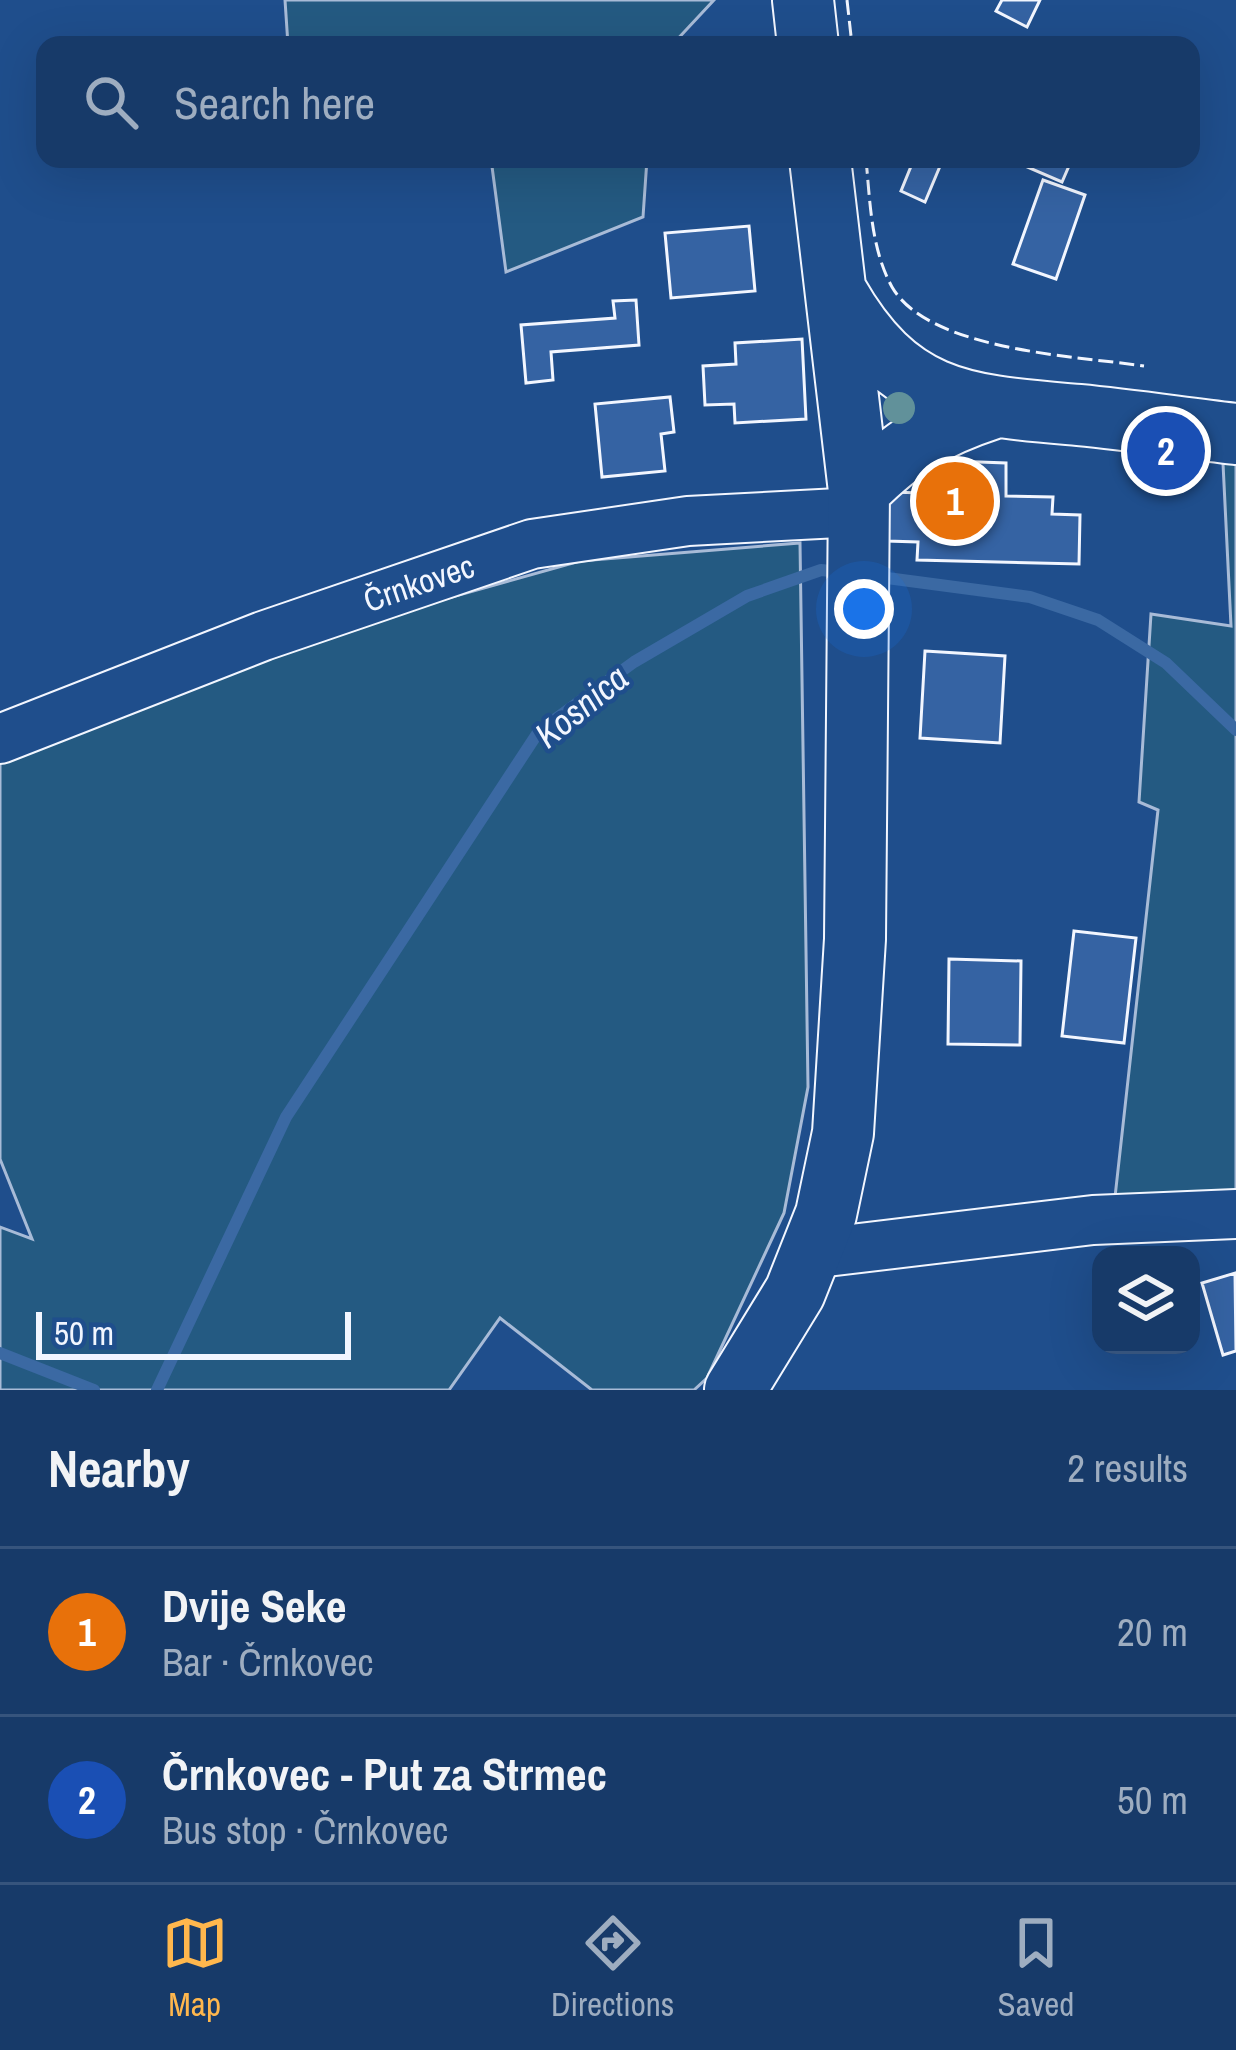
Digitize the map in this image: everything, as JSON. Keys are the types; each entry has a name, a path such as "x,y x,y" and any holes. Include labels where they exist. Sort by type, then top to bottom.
{"main road":[{"path":"803,0 807,36"},
{"path":"735,1390 795,1292 826,1214 843,1133 855,939 858,518 821,168"},
{"path":"834,288 856,326 898,369 944,395 991,409 1236,434"},
{"path":"858,518 922,436 991,409"}],"street":[{"name":"Črnkovec","path":"0,739 263,636 532,544 688,521 858,518"},
{"path":"810,1254 1093,1220 1236,1214"}],"shaded area":[{"path":"285,0 714,0 680,36 287,36"},
{"path":"492,168 646,168 643,217 506,272"},
{"path":"1222,443 1236,445 1236,1197 1114,1206 1158,810 1139,802 1151,614 1231,626"},
{"path":"800,543 808,1087 784,1213 707,1378 694,1390 592,1390 500,1318 449,1390 0,1390 0,1227 32,1239 0,1159 0,757 402,611 580,561"}],"building":[{"path":"1002,0 1040,0 1027,27 996,11"},
{"path":"910,168 939,168 925,202 901,191"},
{"path":"1030,168 1068,168 1062,182"},
{"path":"1043,180 1085,195 1056,279 1013,264"},
{"path":"749,226 755,291 671,298 665,233"},
{"path":"636,300 639,345 551,352 553,380 526,383 521,325 615,318 613,301"},
{"path":"802,339 806,419 735,423 734,404 705,405 703,366 736,364 735,343"},
{"path":"670,397 674,432 661,434 665,471 602,477 595,404"},
{"path":"924,460 1006,463 1006,496 1053,497 1052,514 1080,515 1079,564 917,560 918,542 887,541 889,492 923,493"},
{"path":"925,651 1005,656 1000,743 920,738"},
{"path":"1074,931 1136,938 1124,1043 1062,1036"},
{"path":"949,959 1021,961 1020,1045 948,1044"},
{"path":"1235,1273 1236,1351 1223,1355 1202,1283"}],"waterway":[{"name":"Kosnica","path":"157,1390 286,1117 539,731 634,662 747,596 821,570 840,572"},
{"name":"Kosnica","path":"872,576 1030,597 1098,620 1166,663 1236,730"},
{"name":"Kosnica","path":"0,1353 94,1390"}],"fence":[{"path":"847,0 851,36"},
{"path":"867,168 880,257 892,287 911,308 938,325 1007,347 1144,366"}],"place":[{"name":"Črnkovec - Put za Strmec","path":"1166,451"},
{"name":"Dvije Seke","path":"955,501"}]}
